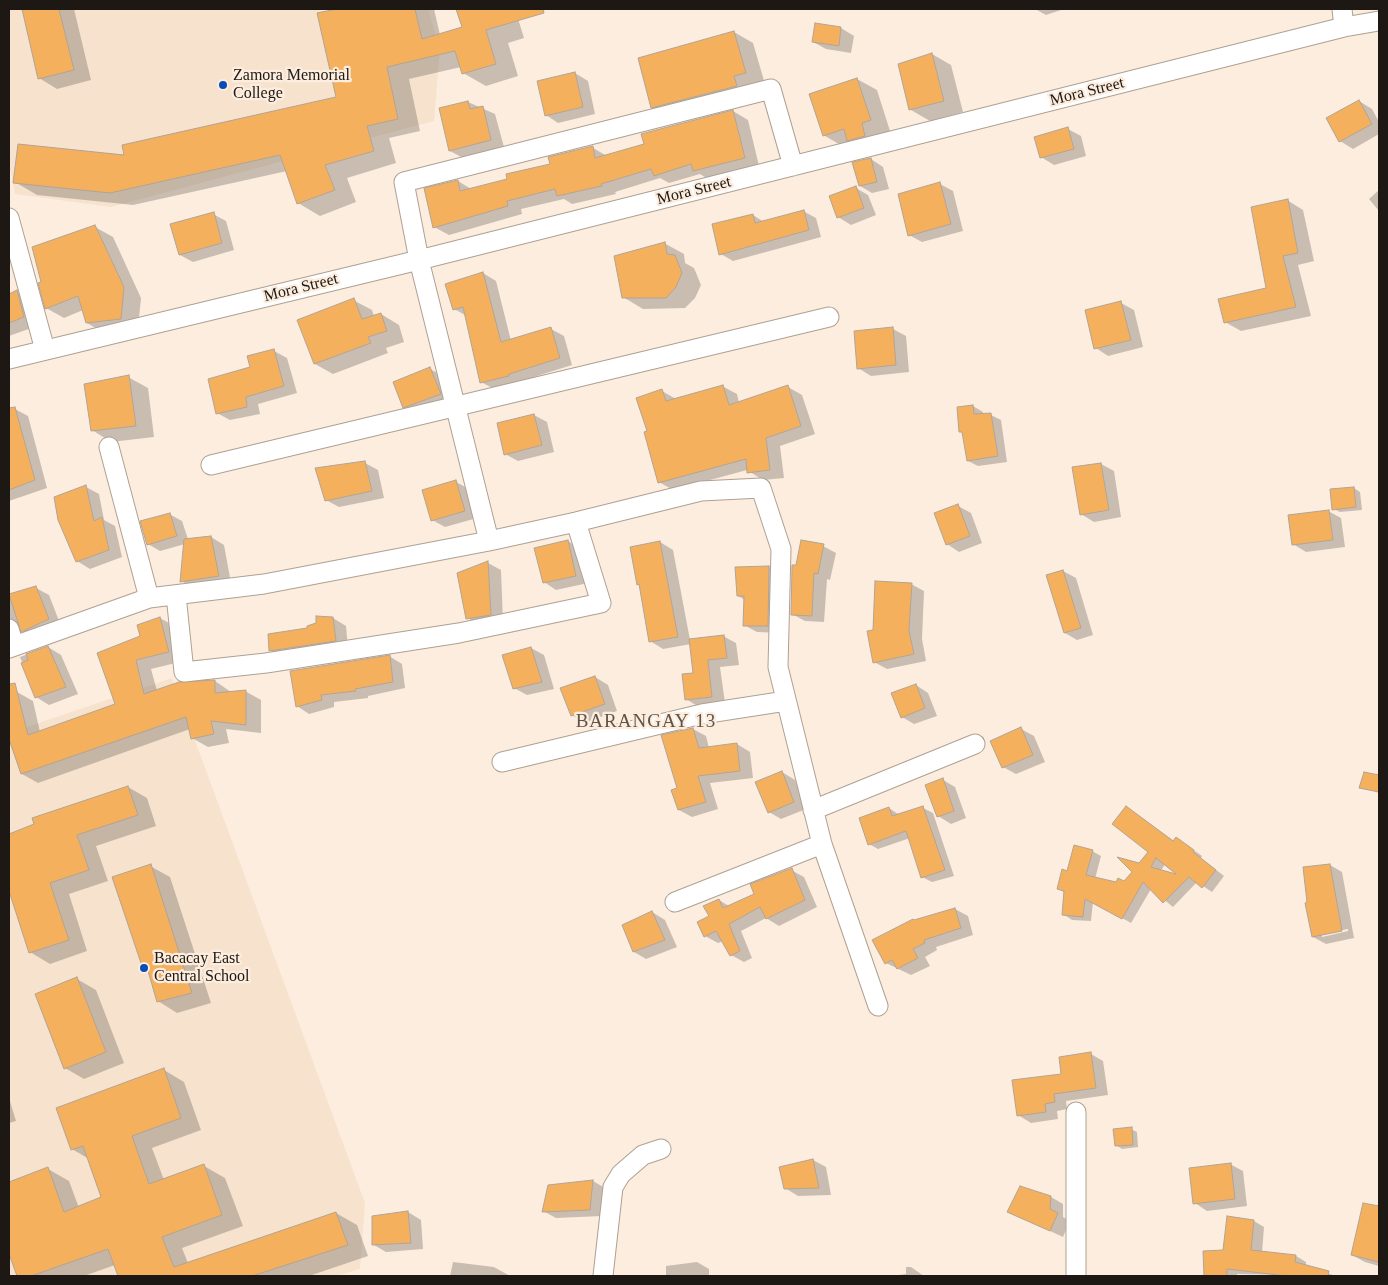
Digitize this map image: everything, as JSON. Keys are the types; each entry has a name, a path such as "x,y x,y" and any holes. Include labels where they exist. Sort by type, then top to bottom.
{"street":[{"name":"Mora Street","path":"9,359 419,260 793,166 1343,18 1379,21"},
{"path":"489,542 419,260 404,182 771,89 793,166"},
{"path":"9,218 45,350"},
{"path":"211,466 829,318"},
{"path":"109,447 149,598"},
{"path":"11,641 149,598 264,584 489,542 701,490 761,488 781,549 778,667 822,844 878,1006"},
{"path":"176,595 184,672 266,663 459,632 601,603 576,522"},
{"path":"502,762 702,714 786,701"},
{"path":"814,810 976,744"},
{"path":"675,902 822,844"},
{"path":"1076,1112 1076,1276"},
{"path":"603,1276 613,1187 621,1174 643,1155 660,1149"}],"shaded area":[{"name":"Zamora Memorial College","path":"9,9 428,9 440,50 434,121 111,207 15,194 9,164"},
{"name":"Bacacay East Central School","path":"172,678 365,1203 360,1269 337,1276 9,1276 9,733"}],"building":[{"path":"22,9 59,9 74,70 38,79"},
{"path":"337,9 415,9 422,39 462,27 456,9 543,9 544,13 486,30 496,64 462,74 455,51 387,67 398,119 367,126 374,151 325,165 335,190 297,204 280,155 110,193 13,183 18,144 124,155 122,145 336,97 317,13"},
{"path":"815,23 841,27 839,46 812,42"},
{"path":"734,31 746,73 734,76 737,86 651,108 638,58"},
{"path":"932,53 944,101 909,110 898,64"},
{"path":"575,72 583,107 545,116 537,81"},
{"path":"857,78 871,120 862,123 865,136 847,141 844,129 823,136 809,94"},
{"path":"1359,100 1372,124 1339,142 1326,118"},
{"path":"468,101 470,109 483,106 491,140 449,151 439,108"},
{"path":"733,110 745,158 693,171 691,164 654,176 651,169 601,184 602,186 557,196 555,189 507,201 508,206 433,228 424,188 458,180 460,191 507,179 506,174 550,164 548,157 593,146 595,158 644,144 641,134"},
{"path":"1068,127 1074,149 1040,158 1034,137"},
{"path":"871,158 877,182 859,186 852,162"},
{"path":"940,182 951,224 908,236 898,194"},
{"path":"856,186 864,208 837,218 829,196"},
{"path":"1288,199 1298,253 1283,256 1296,307 1224,323 1218,299 1266,288 1251,207"},
{"path":"804,210 809,230 719,255 712,224 753,214 755,223"},
{"path":"214,212 222,243 179,255 170,224"},
{"path":"95,225 124,287 121,319 86,323 78,296 45,309 38,283 41,282 32,247"},
{"path":"665,242 667,254 675,255 682,273 676,287 666,298 622,298 614,256"},
{"path":"483,272 501,342 551,327 560,358 509,374 509,376 480,383 463,307 453,310 445,284"},
{"path":"17,290 24,317 9,323 9,294"},
{"path":"354,298 362,319 381,313 387,331 368,337 371,343 314,364 297,320"},
{"path":"1121,301 1131,340 1094,349 1085,310"},
{"path":"893,327 896,365 857,369 854,331"},
{"path":"274,349 284,386 246,397 247,407 216,414 208,379 250,367 247,356"},
{"path":"430,367 441,394 403,408 393,382"},
{"path":"129,375 136,426 91,431 84,384"},
{"path":"723,385 729,405 788,385 801,426 766,438 770,470 747,473 746,459 658,483 644,432 647,431 636,398 662,389 666,401"},
{"path":"973,405 974,414 991,413 998,456 967,461 962,432 959,432 957,407"},
{"path":"15,407 35,480 9,490 9,408"},
{"path":"534,414 542,445 504,455 497,423"},
{"path":"365,461 372,491 325,501 315,468"},
{"path":"1101,463 1109,510 1080,515 1072,467"},
{"path":"456,480 465,511 431,521 422,490"},
{"path":"86,485 94,521 102,517 109,550 76,562 58,520 54,497"},
{"path":"1354,487 1356,507 1332,510 1330,489"},
{"path":"958,504 970,536 946,545 934,513"},
{"path":"1329,510 1333,540 1292,545 1288,515"},
{"path":"170,513 177,536 147,545 140,521"},
{"path":"211,536 219,576 180,582 184,539"},
{"path":"568,540 576,576 543,583 534,548"},
{"path":"801,540 824,544 818,574 814,573 812,616 791,615 792,565 796,565"},
{"path":"660,541 678,637 649,642 639,584 637,585 630,547"},
{"path":"488,561 491,615 466,619 457,573"},
{"path":"769,566 768,626 743,626 744,596 737,596 735,567"},
{"path":"1063,570 1081,628 1064,633 1046,575"},
{"path":"875,581 912,583 909,631 914,654 873,663 867,631 873,630"},
{"path":"36,586 49,619 21,632 9,594"},
{"path":"316,616 333,617 336,641 269,651 268,634 307,628 307,626 316,623"},
{"path":"160,617 169,652 136,660 144,694 179,682 215,680 215,693 246,690 246,725 211,721 214,734 191,739 186,717 21,774 9,739 9,684 15,683 28,735 115,704 97,653 140,636 137,625"},
{"path":"724,635 727,658 708,660 712,697 685,700 682,674 693,673 689,639"},
{"path":"48,646 66,687 35,698 21,663 28,660 26,654"},
{"path":"531,647 542,682 513,689 502,655"},
{"path":"390,655 393,682 355,689 356,691 321,695 322,700 296,707 290,671"},
{"path":"595,676 605,704 571,716 560,688"},
{"path":"916,684 925,708 901,718 891,693"},
{"path":"1021,727 1033,755 1002,768 990,741"},
{"path":"693,728 699,748 737,743 740,771 698,776 706,802 678,810 671,790 677,788 661,735"},
{"path":"782,771 794,802 768,813 755,782"},
{"path":"1364,772 1379,775 1379,792 1359,788"},
{"path":"943,778 954,811 937,817 925,785"},
{"path":"128,786 138,815 77,835 89,870 50,883 69,940 29,953 9,891 9,834 34,824 32,818"},
{"path":"923,806 945,870 921,878 906,831 868,845 859,818 889,807 892,816"},
{"path":"1126,806 1173,841 1176,837 1216,870 1202,888 1189,877 1163,903 1143,882 1122,919 1085,899 1083,917 1062,915 1064,891 1057,889 1062,869 1067,871 1074,845 1093,850 1086,875 1116,882 1118,878 1124,881 1132,872 1117,857 1139,863 1148,852 1112,824","holes":["1156,858 1176,874 1151,867"]},
{"path":"151,864 192,993 157,1002 146,964 142,966 112,877"},
{"path":"1330,864 1342,931 1312,937 1305,903 1307,902 1303,867"},
{"path":"792,868 805,900 766,919 760,907 729,924 740,951 730,956 716,931 704,937 697,922 709,916 703,906 719,899 723,908 754,894 750,884"},
{"path":"955,908 961,928 924,940 925,943 913,949 918,958 897,969 892,960 885,964 872,940 913,919"},
{"path":"652,911 665,940 633,952 622,925"},
{"path":"77,977 106,1052 64,1069 35,994"},
{"path":"1091,1052 1096,1088 1054,1094 1055,1102 1045,1104 1046,1112 1017,1116 1012,1080 1061,1074 1059,1057"},
{"path":"164,1068 181,1118 132,1136 149,1184 204,1164 222,1215 162,1237 174,1267 336,1212 348,1245 252,1276 118,1276 108,1249 31,1276 17,1276 9,1254 9,1182 48,1167 64,1212 101,1197 83,1146 71,1150 56,1108"},
{"path":"1132,1127 1133,1145 1115,1146 1113,1129"},
{"path":"813,1159 819,1188 784,1189 779,1167"},
{"path":"1231,1163 1235,1199 1193,1204 1189,1168"},
{"path":"593,1180 590,1210 542,1212 548,1185"},
{"path":"1020,1186 1051,1196 1050,1209 1058,1213 1050,1231 1007,1212"},
{"path":"1363,1203 1379,1206 1379,1262 1351,1255"},
{"path":"408,1211 411,1243 372,1245 372,1216"},
{"path":"1227,1216 1254,1220 1251,1250 1296,1255 1295,1262 1329,1271 1328,1276 1287,1276 1227,1269 1227,1276 1204,1276 1203,1251 1223,1250"}],"place":[{"name":"Zamora Memorial College","path":"223,85"},
{"name":"Bacacay East Central School","path":"144,968"}],"district":[{"name":"BARANGAY 13","path":"646,722"}]}
